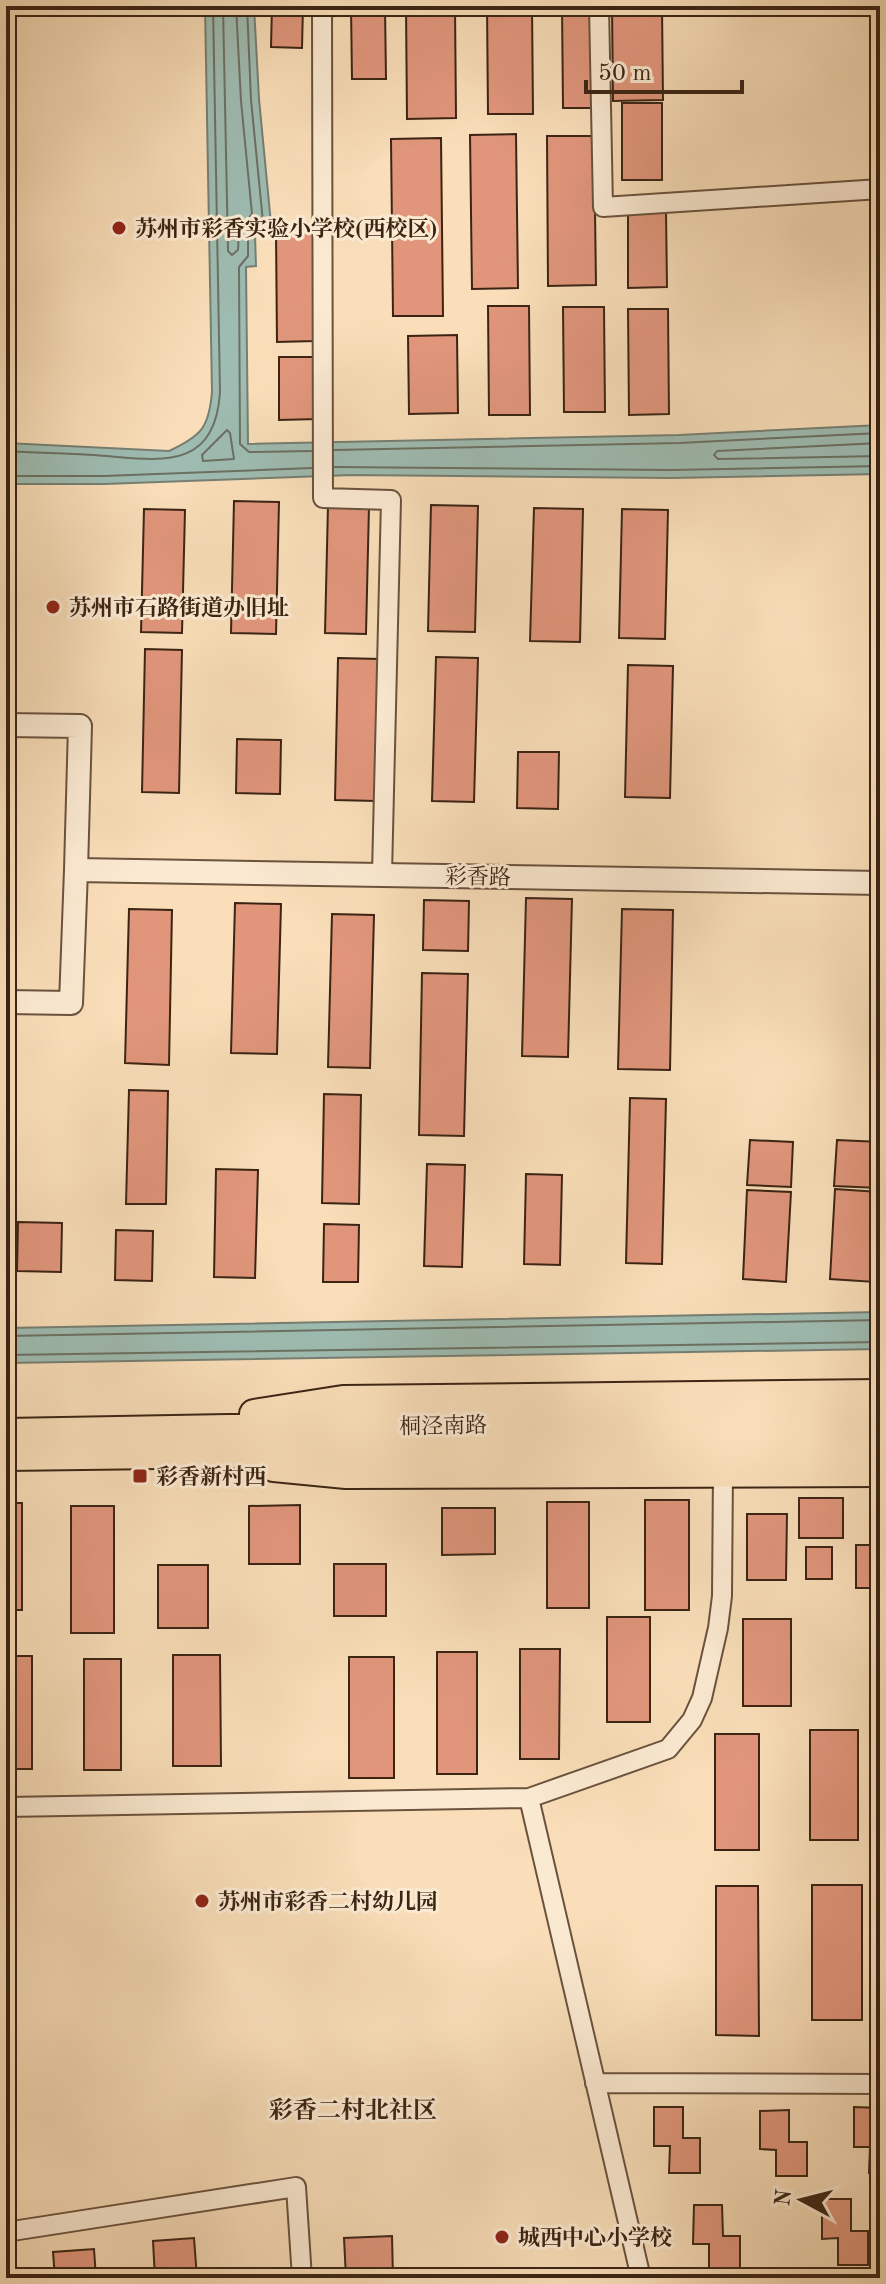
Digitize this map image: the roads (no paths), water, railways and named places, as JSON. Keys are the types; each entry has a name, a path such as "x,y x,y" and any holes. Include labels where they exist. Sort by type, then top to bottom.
{"main road":[{"path":"146,1443 343,1400 880,1394"},
{"name":"桐泾南路","path":"6,1456 384,1426 880,1421"},
{"name":"桐泾南路","path":"6,1433 146,1443 880,1445"},
{"path":"146,1443 346,1474 880,1472"}],"street":[{"path":"335,6 322,8 323,498 391,500 382,874"},
{"path":"599,6 603,207 880,189"},
{"path":"6,725 80,726 71,1003 6,1002"},
{"name":"彩香路","path":"76,870 880,883"},
{"path":"6,1807 529,1798 668,1749 692,1720 702,1698 710,1666 722,1596 723,1472"},
{"path":"529,1798 641,2278"},
{"path":"595,2083 880,2084"},
{"path":"6,2232 296,2187 302,2278"}],"water":[{"path":"205,6 254,6 272,234 255,235 256,266 246,267 248,444 679,435 880,425 880,474 671,478 352,475 104,484 6,484 6,443 169,451 189,441 206,423 212,392"},
{"path":"880,1312 880,1349 6,1363 6,1328"}],"place":[{"name":"苏州市彩香实验小学校(西校区)","path":"119,228"},
{"name":"苏州市石路街道办旧址","path":"53,607"},
{"name":"彩香新村西","path":"140,1476"},
{"name":"苏州市彩香二村幼儿园","path":"202,1901"},
{"name":"城西中心小学校","path":"502,2237"}],"district":[{"name":"彩香二村北社区","path":"353,2110"}]}
